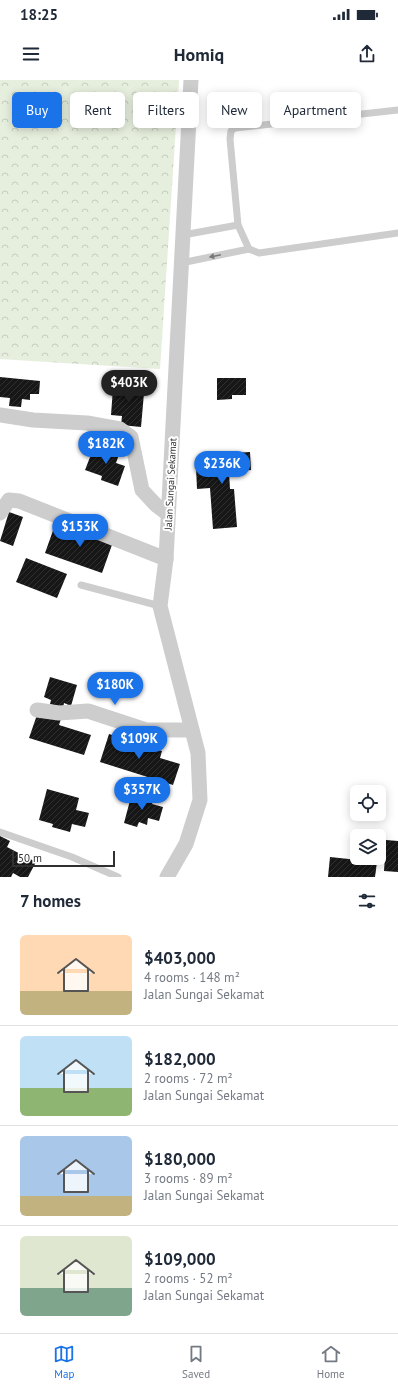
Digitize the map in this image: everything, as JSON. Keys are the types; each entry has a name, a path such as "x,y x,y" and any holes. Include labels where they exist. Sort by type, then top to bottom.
{"street":[{"name":"Jalan Sungai Sekamat","path":"167,877 186,844 200,800 198,753 160,606 166,559 191,80"},
{"path":"0,415 32,420 87,423 120,429 131,437 142,490 156,505 168,514"},
{"path":"0,513 9,500 19,501 166,559"},
{"path":"37,710 58,713 88,711 146,730 192,730"}],"lane":[{"path":"249,249 238,225 230,139 231,131 235,128 398,110"},
{"path":"183,235 238,225"},
{"path":"182,264 249,249 259,253 398,233"},
{"path":"81,585 160,606"},
{"path":"0,832 72,857 118,877"}],"green space":[{"path":"0,80 179,80 178,92 133,92 133,128 176,128 160,369 0,359"}],"building":[{"path":"0,377 40,381 39,394 30,394 30,400 22,399 21,407 9,406 10,398 0,397"},
{"path":"217,378 246,378 246,395 232,395 232,399 217,400"},
{"path":"130,380 145,382 141,427 121,425 122,416 111,415 113,388 129,389"},
{"path":"113,446 121,449 116,463 125,466 118,486 101,480 102,476 85,470 94,447 110,453"},
{"path":"250,452 251,470 229,472 230,489 234,489 237,527 213,529 210,488 197,489 196,467 201,466 200,455"},
{"path":"9,512 23,517 13,546 0,541"},
{"path":"55,525 72,531 74,527 113,542 102,573 45,553"},
{"path":"26,558 67,574 57,598 16,582"},
{"path":"50,677 77,685 71,706 64,703 63,708 50,704 51,700 44,697"},
{"path":"38,712 61,719 59,725 91,735 84,755 29,738"},
{"path":"109,734 162,751 160,758 180,764 173,785 100,762"},
{"path":"47,789 79,798 76,810 89,813 85,827 72,824 70,832 52,827 53,824 39,820"},
{"path":"132,793 154,799 152,804 163,807 159,821 148,818 147,825 139,822 137,827 124,823"},
{"path":"0,836 10,841 7,847 36,862 28,877 20,877 13,873 11,877 0,877"},
{"path":"386,840 398,841 398,872 384,871 384,865 386,865"},
{"path":"330,857 350,859 350,865 377,865 375,877 328,877"}]}
